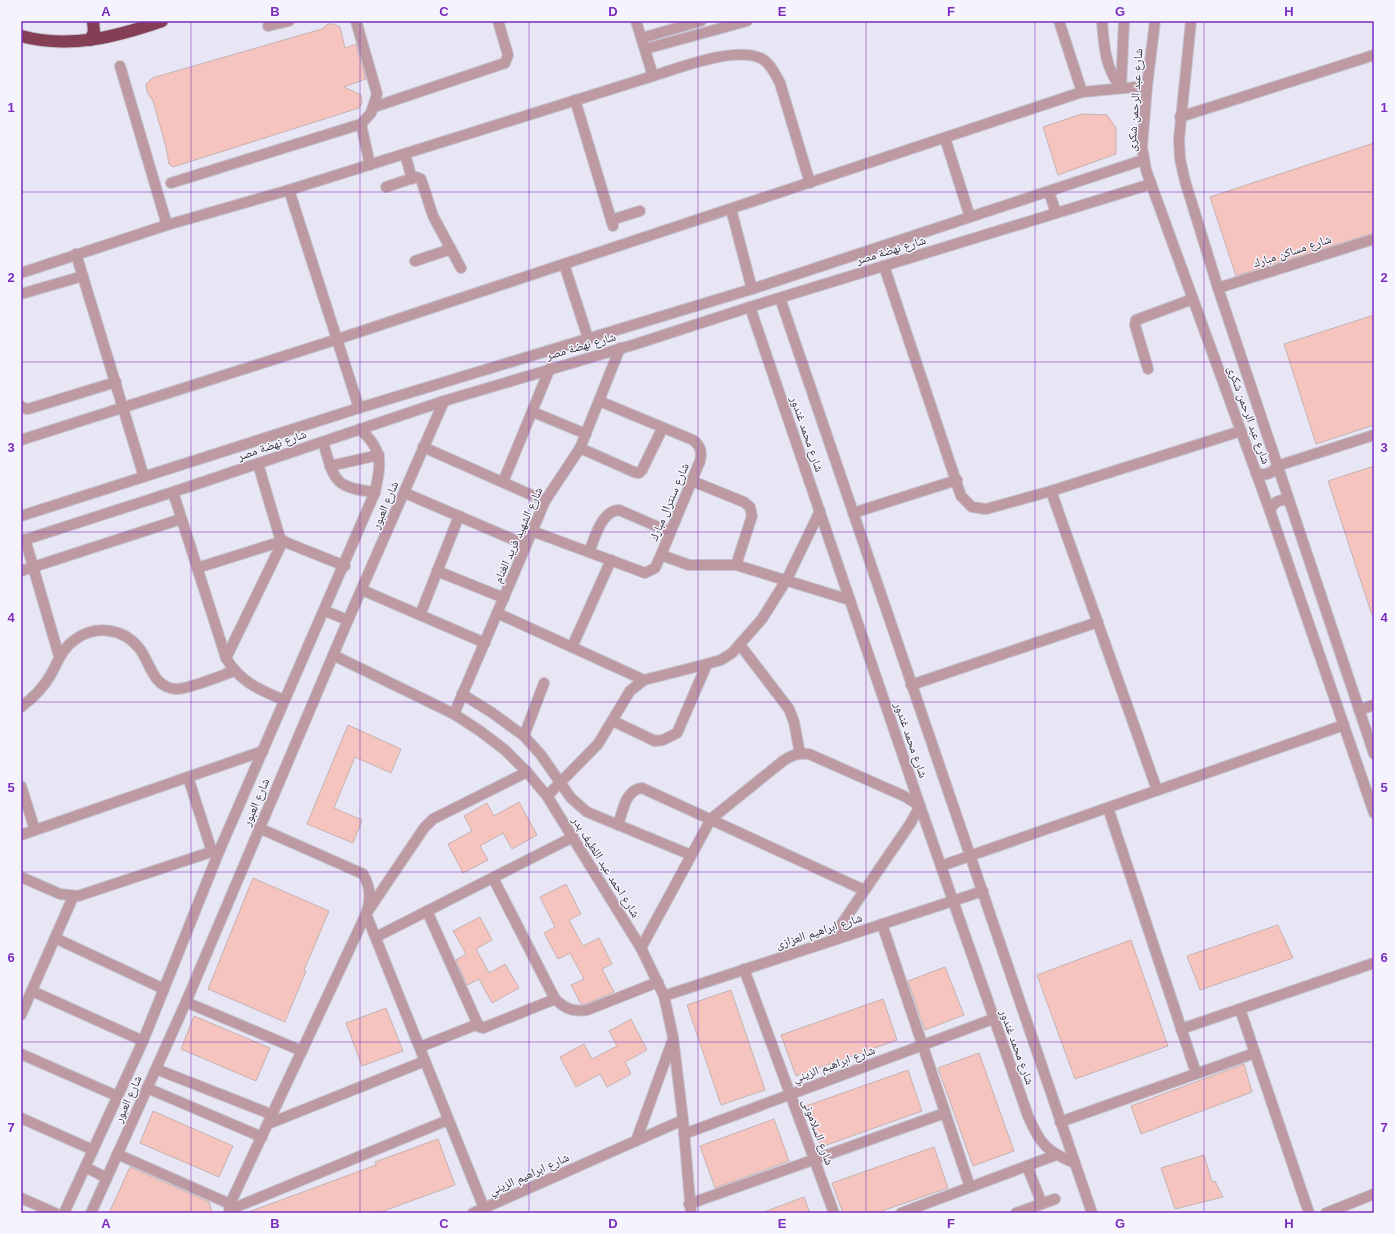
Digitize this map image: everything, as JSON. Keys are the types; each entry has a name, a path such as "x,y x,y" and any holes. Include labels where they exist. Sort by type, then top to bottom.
{"highway":[{"path":"90,40 94,32 94,21"},
{"path":"135,21 146,26"},
{"path":"21,36 53,42 90,40 162,21"}],"street":[{"path":"268,26 288,21"},
{"path":"171,183 361,124 371,113 377,94 356,21"},
{"path":"374,107 505,63 508,55 498,21"},
{"path":"636,21 653,76"},
{"path":"642,38 701,21"},
{"path":"645,49 732,23 747,21"},
{"path":"1059,21 1082,92"},
{"path":"1102,21 1106,63 1121,88"},
{"path":"1121,88 1124,21"},
{"name":"شارع عبد الرحمن شكرى","path":"1156,22 1147,86 1142,147 1143,160 1270,511 1374,813"},
{"name":"شارع عبد الرحمن شكرى","path":"1189,22 1180,117 1180,159 1185,181 1218,288 1374,754"},
{"path":"21,273 167,225 290,190 653,76 711,59 729,56 747,55 763,60 773,68 780,83 810,183"},
{"path":"1180,117 1374,55"},
{"path":"120,66 167,225"},
{"path":"21,440 338,339 1082,92 1147,86"},
{"path":"575,100 612,223 640,211"},
{"path":"361,124 370,165"},
{"path":"945,138 970,217"},
{"path":"405,154 412,179"},
{"name":"شارع نهضة مصر","path":"21,516 359,408 752,289 1143,160"},
{"path":"386,187 418,177 421,179 434,216 461,268"},
{"name":"شارع نهضة مصر","path":"23,540 258,464 444,401 1151,184"},
{"path":"290,190 359,408"},
{"path":"1049,192 1056,213"},
{"path":"731,209 752,289"},
{"name":"شارع مساكن مبارك","path":"1218,288 1374,238"},
{"path":"414,261 451,249"},
{"path":"76,254 144,477"},
{"path":"564,264 588,338"},
{"path":"884,266 957,480 961,496 972,507 986,509 1051,491 1241,431"},
{"path":"21,294 83,276"},
{"name":"شارع محمد غندور","path":"780,298 1092,1213"},
{"path":"1148,368 1135,325 1136,320 1193,299"},
{"name":"شارع محمد غندور","path":"750,307 952,901 1034,1131 1056,1156 1074,1163"},
{"name":"شارع الشهيد فريد الغنام","path":"454,714 545,501 580,448 620,348"},
{"path":"503,482 550,368"},
{"path":"21,406 28,409 116,382"},
{"name":"شارع العبور","path":"91,1213 186,1002 348,620 405,493 423,447 444,401"},
{"name":"شارع سنترال مبارك","path":"599,401 693,440 699,444 700,462 660,555 689,565 736,565 787,579 850,600"},
{"path":"533,412 586,434"},
{"path":"580,448 639,473 642,470 662,428"},
{"path":"330,466 379,454 375,445 360,429"},
{"path":"1256,473 1270,473 1277,466 1374,436"},
{"path":"323,442 330,466 337,480 342,485 356,490 375,492"},
{"path":"423,447 545,501"},
{"name":"شارع العبور","path":"64,1213 143,1041 216,851 263,751 284,700 345,566 375,492 380,463 379,454"},
{"path":"258,464 277,532 282,541"},
{"path":"853,513 957,480"},
{"path":"692,481 744,502 750,507 752,516 736,565"},
{"path":"1051,491 1157,790"},
{"path":"173,492 196,568 226,658 234,671 247,683 284,700"},
{"path":"405,493 526,546"},
{"path":"1270,511 1272,506 1279,500 1289,501"},
{"path":"589,552 606,515 614,510 619,510 670,532"},
{"path":"547,796 598,744 630,691 644,680 721,660 740,645 762,619 787,579 820,511"},
{"path":"420,615 460,516"},
{"path":"21,571 181,519"},
{"path":"532,531 645,573 655,568 660,555"},
{"path":"23,540 33,567 59,656"},
{"path":"226,658 282,541"},
{"path":"196,568 282,541 345,566"},
{"path":"572,647 611,560"},
{"path":"437,571 504,598"},
{"path":"362,590 485,643"},
{"path":"325,610 348,620"},
{"path":"497,613 644,680"},
{"path":"911,685 1098,622"},
{"path":"21,707 45,684 59,656 74,640 83,634 103,630 114,632 132,641 140,649 156,679 169,687 184,688 234,671"},
{"path":"740,645 789,709 794,722 800,754"},
{"name":"شارع احمد عبد اللطيف بدر","path":"333,655 454,714 480,731 505,750 527,772 547,796 641,948 664,996 673,1037 683,1120 690,1209"},
{"path":"613,721 655,740 670,738 677,733 707,664"},
{"path":"524,736 544,683"},
{"path":"462,694 492,712 524,736 541,755 571,798 587,812 691,855"},
{"path":"1359,710 1374,705"},
{"path":"940,866 1344,725"},
{"path":"21,836 263,751"},
{"path":"641,948 711,818 783,761 791,756 800,754 809,754 904,796 920,806 910,824 830,940"},
{"path":"366,914 424,828 433,819 527,772"},
{"path":"21,877 60,894 73,897 216,851 188,777"},
{"path":"21,786 35,830"},
{"path":"618,825 628,796 636,789 642,788 711,818 864,890"},
{"path":"1108,808 1196,1073"},
{"path":"230,1209 366,914 370,894 368,883 362,874 259,828"},
{"path":"376,937 573,837"},
{"path":"493,878 555,999 570,1009 578,1011 587,1010 658,982"},
{"name":"شارع ابراهيم العزازى","path":"664,996 830,940 983,891"},
{"path":"21,1015 73,897"},
{"path":"427,911 479,1027 483,1028 555,999"},
{"path":"366,914 484,1208"},
{"path":"882,924 970,1187"},
{"path":"54,938 164,989"},
{"path":"1182,1029 1374,963"},
{"name":"شارع السلامونى","path":"744,969 834,1213"},
{"path":"32,991 143,1041"},
{"path":"186,1002 302,1051"},
{"path":"1240,1009 1309,1213"},
{"name":"شارع ابراهيم الزيني","path":"684,1134 993,1019"},
{"path":"420,1047 478,1024"},
{"path":"636,1141 673,1037"},
{"path":"1060,1122 1255,1053"},
{"path":"21,1054 117,1096"},
{"path":"268,1124 425,1061"},
{"path":"156,1069 273,1115"},
{"path":"147,1088 262,1137"},
{"path":"690,1209 814,1160 945,1113"},
{"path":"21,1118 92,1150"},
{"path":"117,1154 230,1209 448,1120"},
{"name":"شارع ابراهيم الزيني","path":"473,1213 683,1120"},
{"path":"901,1213 925,1209 970,1187 1056,1156"},
{"path":"1027,1166 1042,1204"},
{"path":"85,1167 106,1178"},
{"path":"1326,1213 1374,1194"},
{"path":"21,1198 55,1213"},
{"path":"1016,1213 1055,1199"}],"building":[{"path":"328,24 334,24 340,27 345,48 356,44 366,79 344,87 361,95 362,103 359,108 173,167 169,164 166,147 153,101 147,92 146,84 152,78 322,29"},
{"path":"1082,114 1107,115 1116,128 1116,154 1058,175 1043,127"},
{"path":"1374,143 1374,233 1236,276 1210,197"},
{"path":"1374,315 1374,425 1316,444 1284,344"},
{"path":"1374,466 1374,615 1372,615 1328,481"},
{"path":"348,725 401,749 391,773 355,757 334,808 362,820 353,843 307,824"},
{"path":"519,802 537,835 512,849 503,833 480,846 488,860 463,873 448,844 472,831 464,816 487,803 494,816"},
{"path":"253,878 329,911 304,970 306,971 285,1022 208,989"},
{"path":"566,884 581,914 569,920 583,946 599,938 612,964 602,969 614,992 585,1004 581,1004 571,985 584,979 570,953 558,959 544,933 555,927 540,897"},
{"path":"480,917 492,940 476,949 489,973 505,964 519,988 492,1003 479,979 467,985 456,960 466,954 453,931"},
{"path":"1278,925 1293,958 1200,990 1187,956"},
{"path":"1131,940 1168,1046 1075,1079 1037,975"},
{"path":"945,967 964,1015 925,1030 908,981"},
{"path":"731,990 765,1090 721,1105 687,1005"},
{"path":"883,999 897,1040 796,1076 781,1035"},
{"path":"386,1008 403,1051 362,1066 346,1023"},
{"path":"194,1016 270,1048 256,1081 181,1049"},
{"path":"631,1019 647,1050 625,1062 631,1074 607,1087 600,1074 576,1087 560,1057 584,1044 592,1059 617,1046 609,1031"},
{"path":"979,1053 1014,1151 973,1166 938,1068"},
{"path":"1244,1064 1252,1092 1141,1134 1131,1106"},
{"path":"908,1070 922,1111 821,1147 806,1106"},
{"path":"153,1111 233,1146 219,1177 140,1143"},
{"path":"774,1119 789,1161 715,1188 700,1146"},
{"path":"438,1139 455,1185 378,1213 246,1213 376,1165 375,1162"},
{"path":"934,1147 948,1188 876,1213 843,1213 832,1183"},
{"path":"1204,1155 1212,1182 1215,1181 1223,1197 1175,1209 1161,1168"},
{"path":"130,1167 209,1202 212,1213 109,1213"},
{"path":"804,1197 810,1213 764,1213 764,1212"}]}
